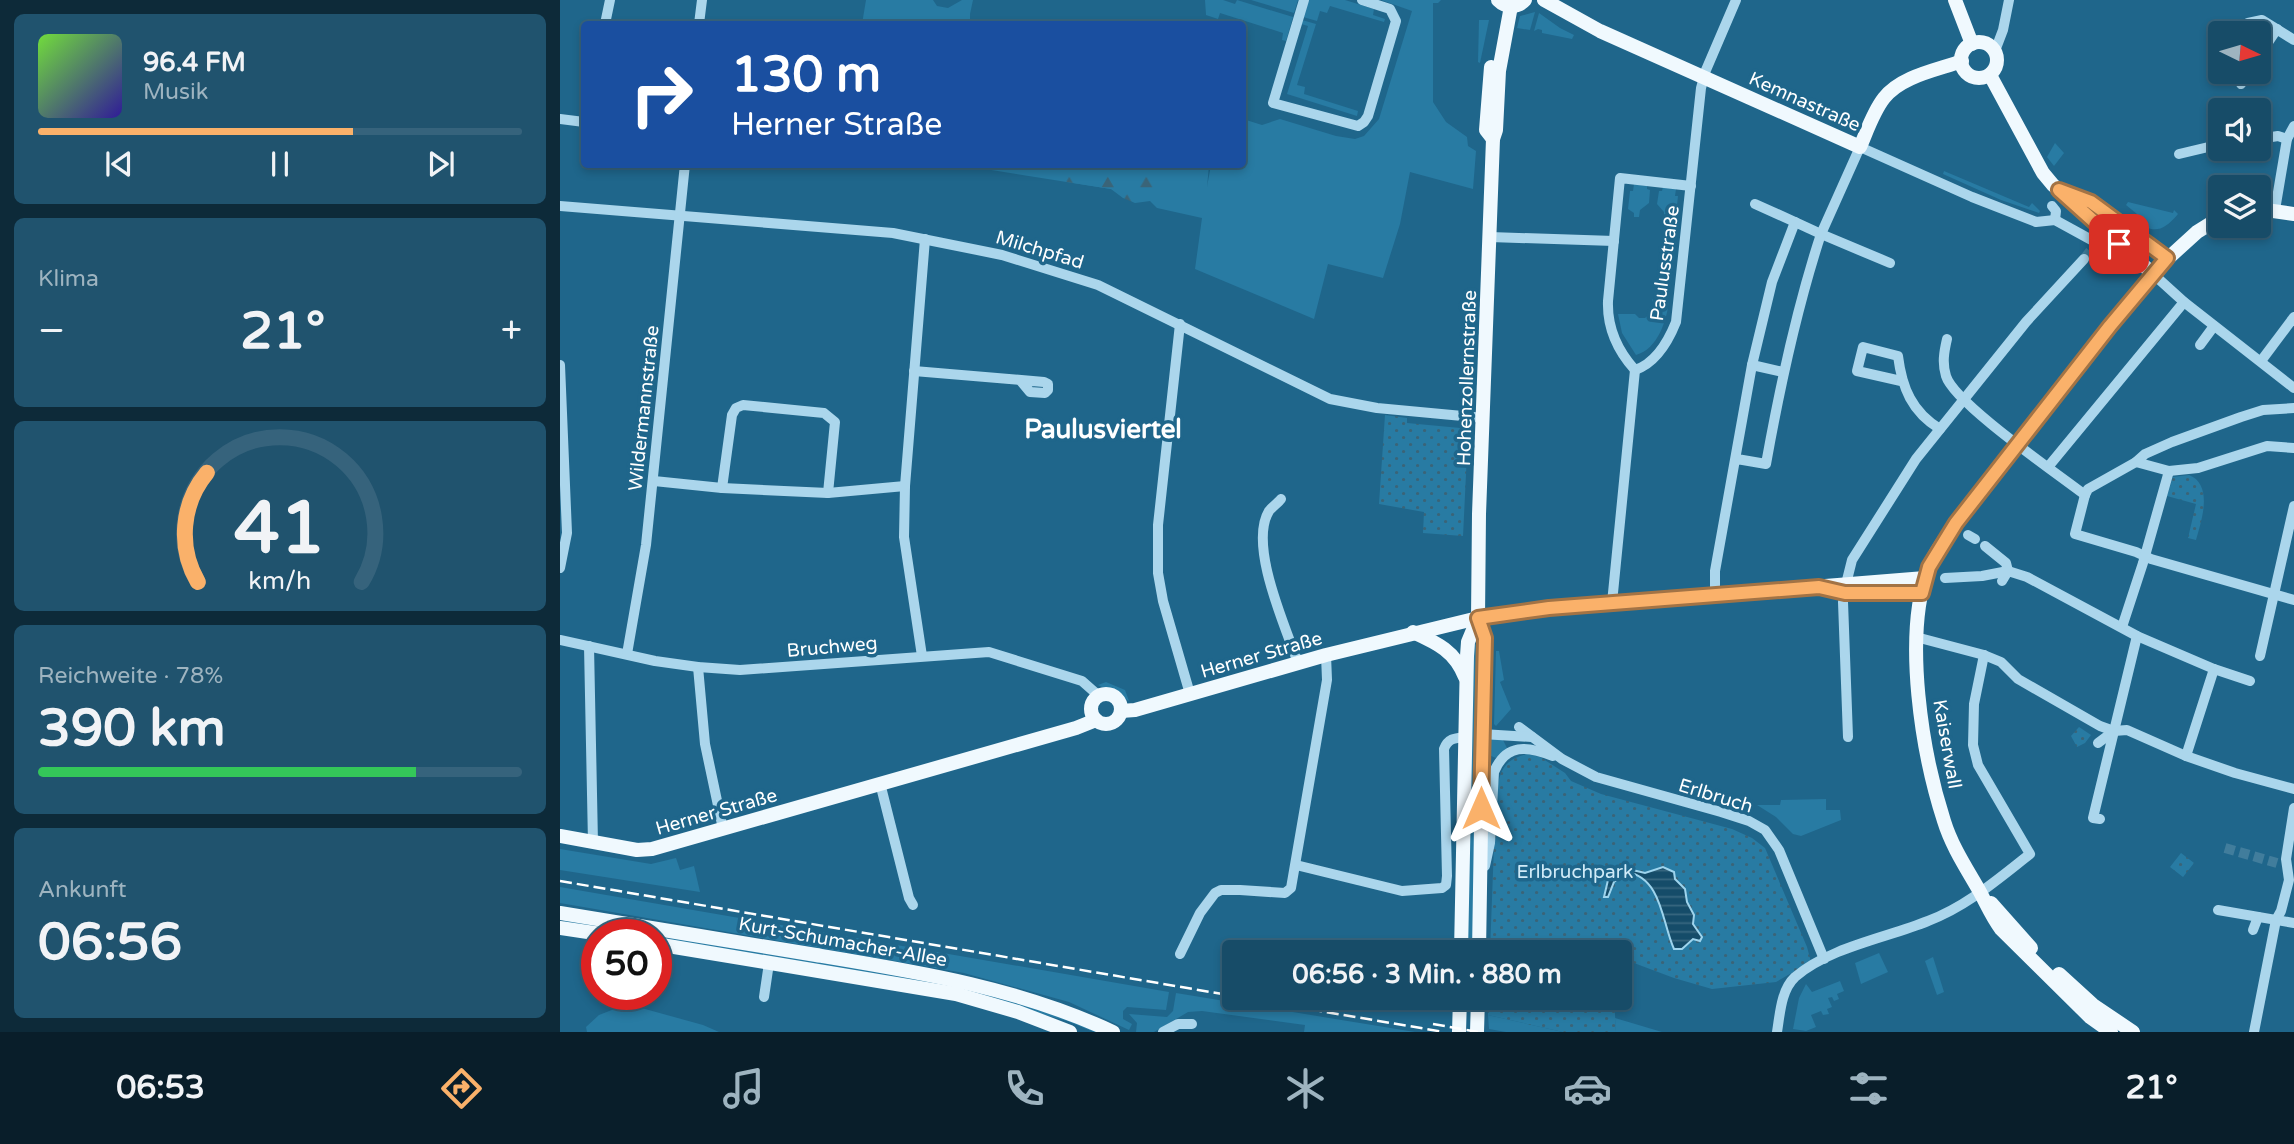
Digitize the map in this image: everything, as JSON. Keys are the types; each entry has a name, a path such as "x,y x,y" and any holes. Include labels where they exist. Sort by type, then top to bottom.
{"main road":[{"name":"Hohenzollernstraße","path":"1478,618 1493,139 1486,130 1488,89 1503,3 1521,4 1525,0"},
{"name":"Kemnastraße","path":"1544,0 1600,31 1860,147"},
{"path":"1955,0 1972,44"},
{"path":"1984,43 1995,51 1997,62 1990,75 1980,79 1970,76 1963,68 1965,50 1972,44 1984,43"},
{"path":"1860,147 1879,105 1891,90 1907,80 1962,61"},
{"path":"1990,75 2043,173 2100,240 2152,273"},
{"path":"2059,190 2091,202 2167,258"},
{"path":"2271,210 2294,214"},
{"name":"Kaiserwall","path":"2111,1032 2090,1017 2021,951 1992,916 1951,841 1934,785 1921,719 1916,637 1925,578 1944,541 2152,273 2208,225"},
{"name":"Herner Straße","path":"1845,588 1925,578"},
{"name":"Herner Straße","path":"1121,711 1135,710 1413,632 1478,618 1549,608 1819,587 1922,593"},
{"path":"1461,940 1468,642 1478,618"},
{"path":"1478,618 1485,638 1479,940"},
{"path":"1413,632 1442,645 1456,659 1466,681"},
{"path":"1111,695 1120,705 1121,711 1111,723 1100,723 1092,716 1092,704 1099,696 1111,695"},
{"name":"Herner Straße","path":"560,836 638,850 652,849 1076,728 1096,720"},
{"name":"Kaiserwall","path":"1980,892 2028,945 2076,990 2133,1032"},
{"name":"Kurt-Schumacher-Allee","path":"560,913 963,981 1040,1002 1113,1032"},
{"path":"560,928 581,931"},
{"name":"Kurt-Schumacher-Allee","path":"672,947 956,994 1018,1012 1070,1032"},
{"path":"1459,1032 1460,1010"},
{"path":"1478,1010 1478,1032"}],"street":[{"path":"606,21 610,0"},
{"path":"699,21 702,0"},
{"path":"1304,0 1273,103 1359,126 1368,116 1396,21 1390,9 1362,0"},
{"name":"Paulusstraße","path":"1635,370 1648,364 1669,339 1676,322 1701,88 1736,0"},
{"path":"1995,51 2004,30 2009,0"},
{"path":"2272,26 2294,40"},
{"path":"2272,36 2277,29"},
{"path":"560,119 581,122"},
{"path":"2274,210 2287,139 2294,126"},
{"path":"2271,137 2287,139"},
{"path":"1737,459 1766,464 1802,290 1821,234 1860,147"},
{"name":"Kemnastraße","path":"1860,147 2036,222 2054,220"},
{"path":"2179,154 2208,147"},
{"name":"Wildermannstraße","path":"627,654 639,592 654,481 685,168"},
{"path":"1612,603 1635,370 1621,355 1608,319 1620,178 1691,186"},
{"path":"1755,204 1889,263"},
{"name":"Milchpfad","path":"560,206 893,233 1002,255 1098,285 1330,399 1365,406 1484,418"},
{"path":"2049,208 2054,220 2100,240"},
{"path":"1715,594 1715,570 1752,365 1772,282 1795,222"},
{"path":"1490,237 1614,241"},
{"path":"922,656 904,537 905,485 925,239"},
{"path":"1848,737 1843,602 1852,560 1916,459 2026,322 2084,259"},
{"path":"2152,273 2184,302 2294,388"},
{"path":"2048,467 2184,302"},
{"path":"2261,362 2294,317"},
{"path":"1180,324 1158,525 1158,573 1163,601 1190,694"},
{"path":"2200,345 2214,326"},
{"path":"1947,339 1942,360 1946,378 1953,389 2017,444 2085,495"},
{"path":"560,365 567,533 560,568"},
{"path":"1752,365 1783,372"},
{"path":"914,371 1020,380"},
{"path":"1901,380 1917,409 1926,420 1940,429"},
{"path":"722,488 732,415 736,408 743,405 824,413 835,422 828,493"},
{"path":"2294,408 2263,410 2146,454 2088,489 2075,534 2294,600"},
{"path":"2136,461 2169,471 2197,468 2267,446 2294,448"},
{"path":"2122,627 2169,471"},
{"path":"654,481 722,488 828,493 905,485"},
{"path":"1281,499 1269,511 1267,518 1263,543 1264,561 1267,578 1298,663"},
{"path":"2260,656 2294,509"},
{"path":"1982,542 2006,563 2005,576"},
{"path":"1945,578 2005,576 2046,586 2137,636 2214,669 2250,681"},
{"path":"2096,818 2137,636"},
{"path":"1916,637 1984,654 2001,662 2018,679 2100,726 2114,731 2127,730 2186,756 2294,789"},
{"name":"Bruchweg","path":"560,640 698,667 740,670 989,652 1082,681 1099,696"},
{"path":"589,646 593,843"},
{"path":"1777,1032 1781,1006 1795,977 1824,959 1886,934 1927,922 1980,892 2030,854 1978,765 1973,745 1973,704 1984,654"},
{"path":"1180,954 1200,913 1215,893 1221,890 1240,890 1285,893 1291,888 1327,680 1325,655"},
{"path":"698,667 705,744 723,829"},
{"path":"2186,756 2214,669"},
{"name":"Erlbruch","path":"1518,726 1562,759"},
{"path":"2098,743 2114,731"},
{"path":"1482,734 1535,738"},
{"path":"1296,865 1402,891 1442,888 1447,881 1444,749 1446,742 1451,739 1465,737"},
{"name":"Erlbruch","path":"1481,882 1490,843 1494,772 1498,762 1515,750 1532,748 1562,759 1596,777 1721,812 1749,821 1765,831 1784,862 1824,959"},
{"path":"880,783 913,905"},
{"path":"2254,1032 2276,920 2281,912 2289,880 2282,864 2294,808"},
{"path":"2218,910 2294,923"},
{"path":"2253,930 2258,917"},
{"path":"764,997 769,962"},
{"path":"1163,1032 1178,1024 1192,1024 1176,1032"}],"green space":[{"path":"866,0 933,0 937,6 948,8 962,0 973,0 970,21 862,21"},
{"path":"1205,0 1223,0 1235,4 1237,0 1293,17 1286,41 1282,40 1283,33 1220,13 1218,19 1206,15"},
{"path":"1251,0 1298,0 1294,13"},
{"path":"1309,0 1345,0 1374,9 1373,15 1385,19 1384,22 1330,6 1327,13 1320,11 1317,21 1303,17"},
{"path":"1381,0 1441,0 1433,3 1433,102 1446,122 1467,137 1468,146 1476,151 1473,189 1410,172 1400,224 1383,278 1328,264 1314,319 1195,269 1202,218 1157,208 1150,201 1111,189 979,168 1209,168 1207,187 1210,168 1246,168 1246,120 1262,125 1280,119 1336,136 1355,139 1364,136 1379,119 1412,11"},
{"path":"1535,12 1530,30 1517,28 1520,16"},
{"path":"1539,13 1574,35 1572,39 1542,33 1542,30 1538,29 1534,31"},
{"path":"1302,20 1316,24 1297,85 1305,87 1304,94 1358,111 1357,116 1287,94 1308,26 1301,24"},
{"path":"1479,20 1489,20 1480,63 1478,62"},
{"path":"2055,143 2064,153 2054,166 2047,157"},
{"path":"992,168 1111,168 1123,171 1141,168 1151,172 1166,190 1150,201 1135,203 1111,189 1067,182 1055,174 1045,178"},
{"path":"1944,171 2029,207 2032,203 2040,211 2039,213 2001,200 1943,174"},
{"path":"1634,184 1647,186 1650,190 1649,203 1640,210 1639,217 1634,217 1634,213 1628,209 1630,191 1633,191"},
{"path":"1663,187 1676,189 1675,196 1678,196 1676,215 1669,217 1669,220 1664,220 1664,212 1657,204 1659,191 1662,191"},
{"path":"2128,202 2173,213 2174,210 2178,214 2162,228 2152,229 2134,219 2137,214 2126,205"},
{"path":"1652,299 1656,303 1662,299 1669,300 1666,316 1656,340 1644,352 1636,355 1622,333 1618,314 1635,314 1639,318 1645,318 1653,311"},
{"path":"1385,415 1407,418 1407,423 1460,428 1468,432 1463,536 1423,533 1424,512 1379,504"},
{"path":"2189,475 2197,480 2204,495 2203,514 2196,540 2188,538 2196,504 2167,496 2173,477"},
{"path":"1474,644 1478,645 1475,940 1466,940"},
{"path":"1496,651 1499,651 1504,680 1500,682 1511,709 1496,726 1494,724"},
{"path":"1106,682 1125,690 1129,701 1098,685"},
{"path":"2079,727 2091,735 2085,743 2077,747 2071,736"},
{"path":"1491,738 1502,738 1507,748 1496,758 1491,756"},
{"name":"Erlbruchpark","path":"1527,754 1540,757 1565,773 1571,781 1601,794 1732,829 1752,838 1765,848 1811,962 1776,982 1712,989 1634,963 1632,971 1632,940 1490,940 1496,793 1504,767 1512,760"},
{"path":"1826,799 1826,810 1840,810 1841,820 1801,836 1793,834 1776,817 1757,805 1780,805 1781,800"},
{"path":"560,849 651,864 676,858 680,870 694,866 700,892 560,870"},
{"path":"2181,853 2194,863 2183,877 2170,867"},
{"path":"560,887 1169,992 1166,1010 1127,1007 1123,1011 1123,1019 1132,1024 1129,1030 1069,1002 964,973 672,922 672,919 652,919 560,903"},
{"path":"562,918 581,921 581,925 564,922"},
{"path":"672,936 878,971 994,994 1102,1032 1094,1032 1027,1010 672,941"},
{"path":"1879,953 1888,972 1861,984 1855,963"},
{"path":"1933,957 1944,992 1937,995 1925,961"},
{"path":"1840,981 1844,991 1837,994 1839,999 1834,1001 1832,997 1828,998 1832,1007 1827,1009 1829,1014 1823,1015 1821,1011 1811,1015 1816,1027 1806,1031 1793,1029 1799,998 1806,984 1812,992"},
{"path":"1176,993 1222,1001 1222,1010 1280,1010 1415,1032 1304,1032 1305,1025 1202,1011 1188,1012 1154,1032 1136,1032 1137,1023 1129,1014 1167,1017 1173,1011"},
{"path":"612,1010 649,1010 719,1032 587,1032 586,1027 599,1015"},
{"path":"1488,1010 1615,1010 1616,1032 1563,1032 1488,1015"},
{"path":"1488,1015 1563,1032 1506,1032 1489,1029"},
{"path":"1615,1018 1662,1032 1616,1032"}],"shaded area":[{"path":"1663,867 1674,872 1675,879 1685,889 1687,902 1694,915 1693,924 1702,937 1700,941 1693,939 1682,949 1674,949 1654,892 1639,876 1627,872 1614,882 1608,897 1604,897 1608,880 1624,868 1645,873"}],"tunnel":[{"path":"2084,259 2096,244"},
{"path":"2225,848 2277,863"}],"railway":[{"path":"560,881 1222,994"},
{"path":"1314,1010 1444,1032"},
{"path":"1433,1024 1478,1032"}],"district":[{"name":"Paulusviertel","path":"1103,429"}],"route":[{"path":"1481,808 1485,638 1478,618 1549,608 1819,587 1845,593 1922,593 1929,567 1956,523 2152,273 2167,258 2091,202 2059,190 2119,244"}]}
